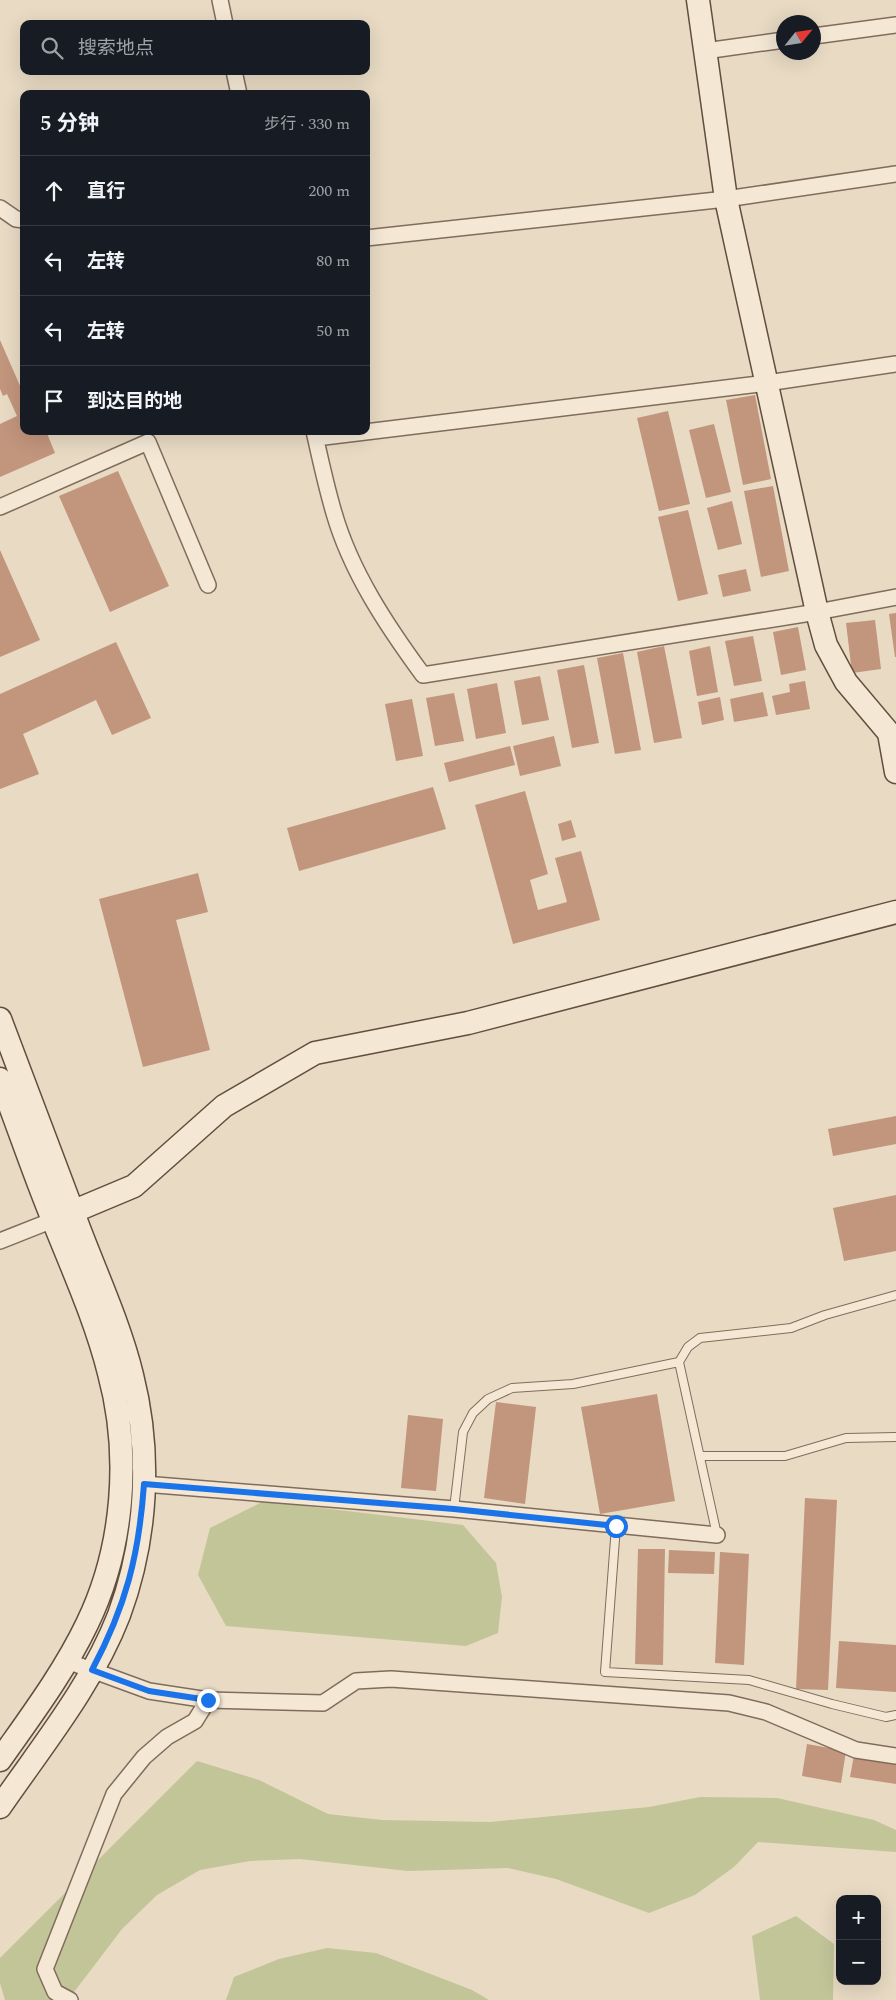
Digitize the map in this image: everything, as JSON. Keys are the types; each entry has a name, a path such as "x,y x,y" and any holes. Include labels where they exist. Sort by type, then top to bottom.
{"street":[{"path":"220,0 224,20"},
{"path":"698,0 726,199 817,612 826,645 846,682 889,723 896,772"},
{"path":"821,35 896,25"},
{"path":"706,51 776,41"},
{"path":"235,75 238,90"},
{"path":"370,238 726,199 896,174"},
{"path":"0,208 16,219 20,220"},
{"path":"370,429 767,383 896,364"},
{"path":"315,435 334,513 347,547 379,611 423,675 817,612 896,597"},
{"path":"0,507 148,442 208,585"},
{"path":"0,1241 134,1186 224,1106 315,1052 468,1023 896,912"},
{"path":"0,1019 63,1216 69,1257 110,1373 116,1402 121,1459 118,1517 106,1574 88,1624 67,1661 0,1760"},
{"path":"0,1079 123,1346 132,1375 143,1435 144,1484 141,1526 128,1586 109,1638 70,1705 0,1807"},
{"path":"144,1484 454,1509 717,1535"},
{"path":"67,1661 149,1691 208,1700 323,1703 356,1681 391,1679 730,1702 766,1712 856,1750 896,1756"},
{"path":"70,2000 55,1992 45,1969 114,1794 144,1757 167,1737 195,1721 208,1700"}],"lane":[{"path":"717,1535 679,1362 688,1347 700,1338 791,1328 825,1315 896,1295"},
{"path":"454,1509 463,1432 473,1413 488,1399 512,1388 573,1384 679,1362"},
{"path":"700,1456 785,1456 846,1438 896,1437"},
{"path":"616,1526 605,1672 749,1680 832,1704 886,1716 896,1716"}],"green space":[{"path":"264,1501 463,1525 496,1563 502,1597 498,1633 466,1646 226,1626 198,1575 210,1528"},
{"path":"197,1761 259,1780 328,1814 382,1820 490,1822 649,1807 700,1797 777,1798 874,1820 896,1830 896,1852 758,1842 734,1867 695,1895 649,1913 556,1879 508,1868 408,1871 300,1859 250,1861 200,1870 157,1895 122,1929 68,2000 5,2000 0,1983 0,1958"},
{"path":"796,1916 834,1944 833,2000 760,2000 752,1936"},
{"path":"327,1948 376,1953 472,1990 489,2000 226,2000 234,1977 279,1959"}],"building":[{"path":"0,340 20,386 20,435 48,435 55,453 0,477 0,424 17,416 7,394 3,396 0,389"},
{"path":"755,395 771,479 743,485 726,400"},
{"path":"668,411 690,504 659,511 637,418"},
{"path":"714,424 731,492 706,498 689,430"},
{"path":"118,471 169,586 110,612 59,496"},
{"path":"773,486 789,571 761,577 744,491"},
{"path":"732,501 742,544 718,550 707,508"},
{"path":"688,510 708,594 678,601 658,517"},
{"path":"0,550 40,640 0,657"},
{"path":"746,569 751,591 723,597 718,575"},
{"path":"896,613 896,657 895,657 889,614"},
{"path":"875,620 881,669 852,673 846,623"},
{"path":"798,627 806,670 781,675 773,632"},
{"path":"753,636 762,681 734,686 725,641"},
{"path":"116,642 151,718 112,735 96,700 23,734 39,774 0,789 0,694"},
{"path":"664,646 682,738 654,743 637,652"},
{"path":"710,646 718,692 697,696 689,651"},
{"path":"623,653 641,750 615,754 597,658"},
{"path":"584,665 599,743 572,748 557,670"},
{"path":"540,676 549,720 522,725 514,681"},
{"path":"805,681 810,709 776,715 772,696 790,692 789,684"},
{"path":"497,683 506,733 476,739 467,689"},
{"path":"763,692 768,716 734,722 730,699"},
{"path":"454,693 464,741 435,746 426,698"},
{"path":"720,697 724,720 702,725 698,702"},
{"path":"412,699 423,756 396,761 385,704"},
{"path":"554,736 561,766 520,776 513,746"},
{"path":"510,746 515,765 449,782 444,763"},
{"path":"433,787 446,829 299,871 287,828"},
{"path":"525,791 548,874 530,880 538,910 567,902 555,858 581,851 600,920 513,944 475,805"},
{"path":"571,820 576,837 562,841 558,824"},
{"path":"198,873 208,912 176,920 210,1050 143,1067 99,899"},
{"path":"896,1116 896,1144 833,1156 828,1129"},
{"path":"896,1195 896,1251 844,1261 833,1208"},
{"path":"657,1394 675,1501 600,1514 581,1407"},
{"path":"496,1402 536,1407 525,1504 484,1498"},
{"path":"408,1415 443,1419 436,1491 401,1488"},
{"path":"805,1498 837,1500 828,1690 796,1689"},
{"path":"638,1549 665,1549 663,1665 635,1664"},
{"path":"669,1550 715,1552 714,1574 668,1573"},
{"path":"720,1552 749,1554 744,1665 715,1663"},
{"path":"839,1641 896,1645 896,1692 836,1688"},
{"path":"807,1744 846,1751 841,1783 802,1776"},
{"path":"854,1755 896,1762 896,1784 850,1777"}],"route":[{"path":"208,1700 149,1691 92,1670 119,1615 128,1586 141,1526 144,1484 228,1489 454,1509 616,1526"}]}
